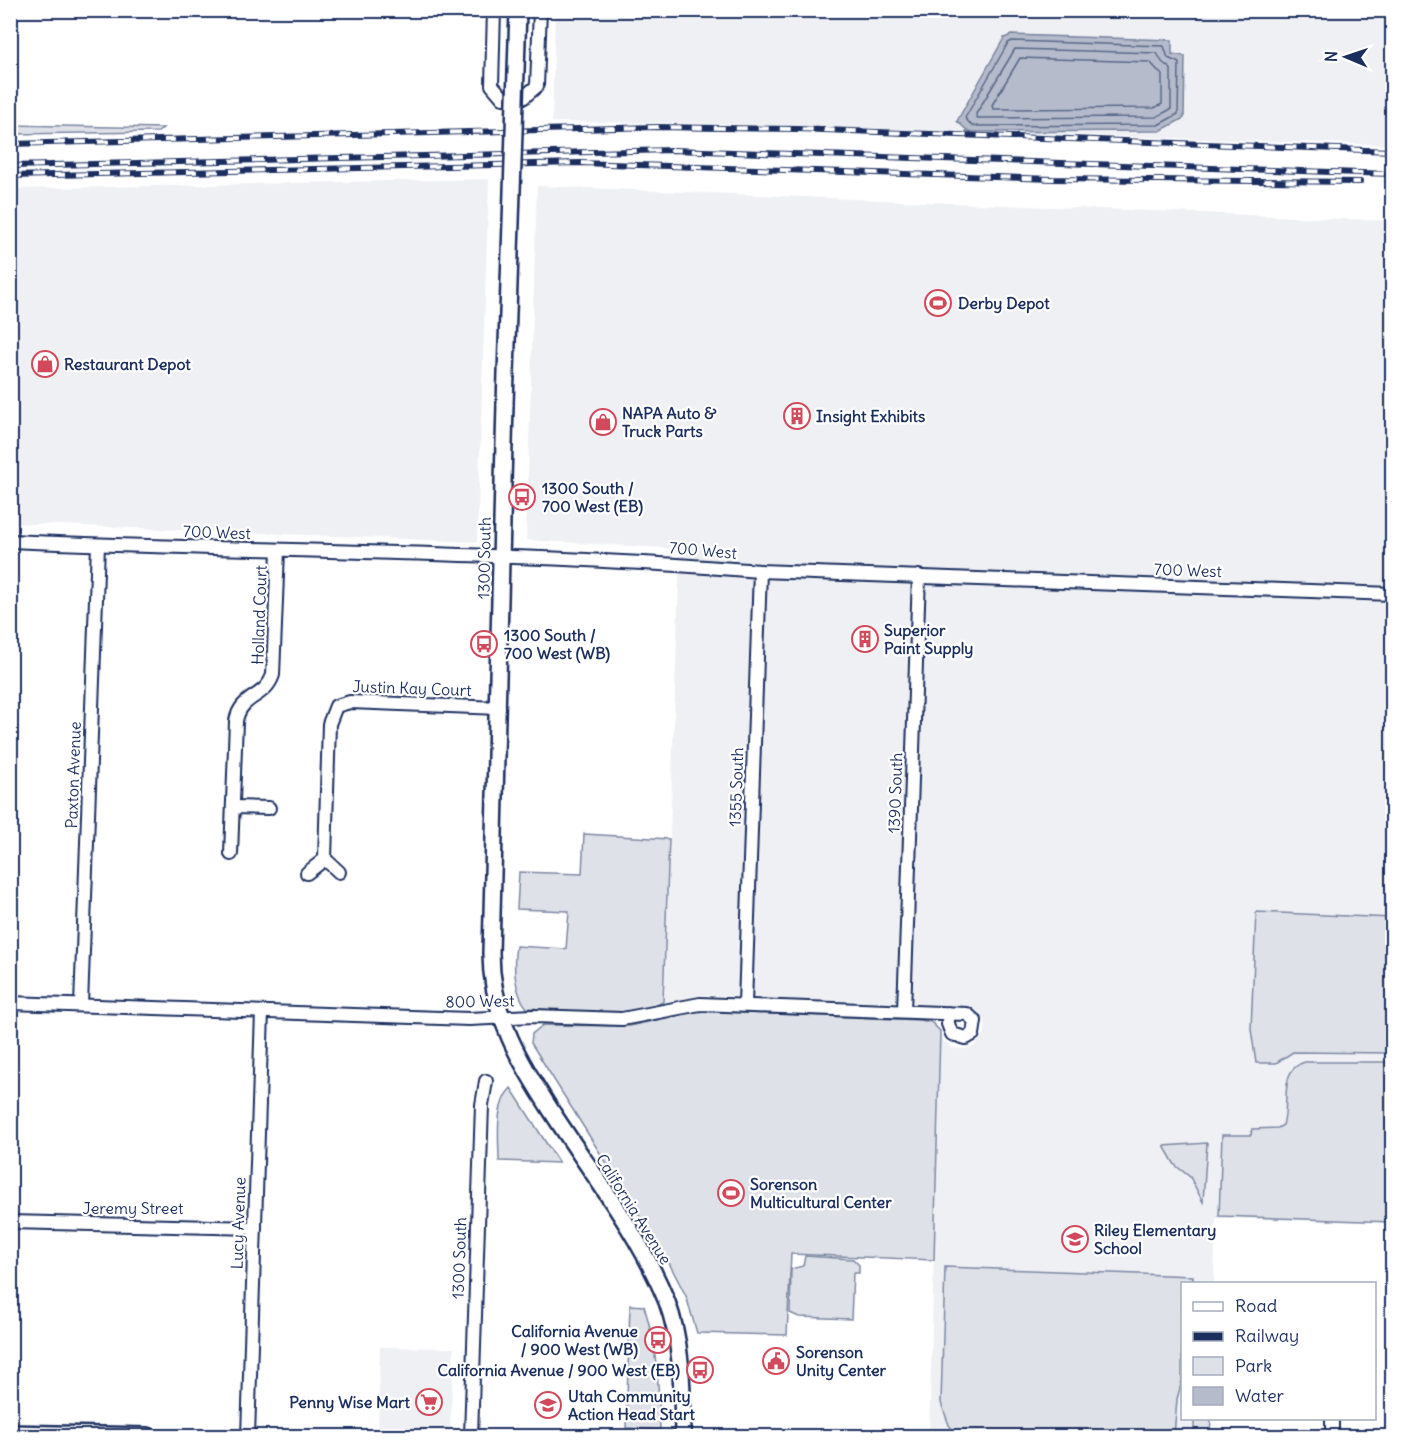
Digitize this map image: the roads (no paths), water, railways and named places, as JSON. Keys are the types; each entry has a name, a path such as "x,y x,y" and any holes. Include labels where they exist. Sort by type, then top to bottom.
{"main road":[{"name":"1300 South","path":"501,1018 494,994 491,963 505,404 518,10"},
{"name":"California Avenue","path":"501,1018 529,1076 640,1248 659,1285 673,1323 679,1354 682,1437"},
{"path":"10,1433 148,1437"}],"street":[{"path":"494,10 492,85 503,98 523,98 537,86 540,10"},
{"name":"700 West","path":"10,541 502,556 640,562 760,571 1392,594"},
{"name":"Paxton Avenue","path":"81,1005 98,545"},
{"name":"Holland Court","path":"231,854 237,714 243,703 267,688 273,675 278,550"},
{"name":"1355 South","path":"745,1004 760,571"},
{"name":"1390 South","path":"904,1011 919,576"},
{"name":"Justin Kay Court","path":"325,859 329,724 336,706 350,702 499,708"},
{"path":"233,807 269,808"},
{"path":"307,873 325,859 339,872"},
{"name":"800 West","path":"10,1003 501,1018 533,1016 622,1019 650,1015 687,1005 745,1004 948,1013"},
{"name":"Lucy Avenue","path":"248,1437 262,1012"},
{"name":"1300 South","path":"471,1437 482,1106 486,1081"},
{"name":"Jeremy Street","path":"10,1222 255,1228"},
{"path":"1332,1420 1332,1437"}],"water":[{"path":"1011,35 1172,40 1172,54 1185,56 1184,118 1160,131 969,132 957,121 1004,38"}],"railway":[{"path":"10,144 656,127 797,129 1392,151"},
{"path":"10,166 673,150 1392,174"},
{"path":"10,176 580,163 1052,179 1360,182"}],"place":[{"name":"Derby Depot","path":"938,303"},
{"name":"Restaurant Depot","path":"45,364"},
{"name":"Insight Exhibits","path":"797,416"},
{"name":"NAPA Auto & Truck Parts","path":"603,422"},
{"name":"1300 South / 700 West (EB)","path":"522,497"},
{"name":"Superior Paint Supply","path":"865,639"},
{"name":"1300 South / 700 West (WB)","path":"484,644"},
{"name":"Sorenson Multicultural Center","path":"731,1193"},
{"name":"Riley Elementary School","path":"1075,1239"},
{"name":"California Avenue / 900 West (WB)","path":"658,1340"},
{"name":"Sorenson Unity Center","path":"776,1361"},
{"name":"California Avenue / 900 West (EB)","path":"700,1370"},
{"name":"Penny Wise Mart","path":"429,1402"},
{"name":"Utah Community Action Head Start","path":"548,1405"}]}
